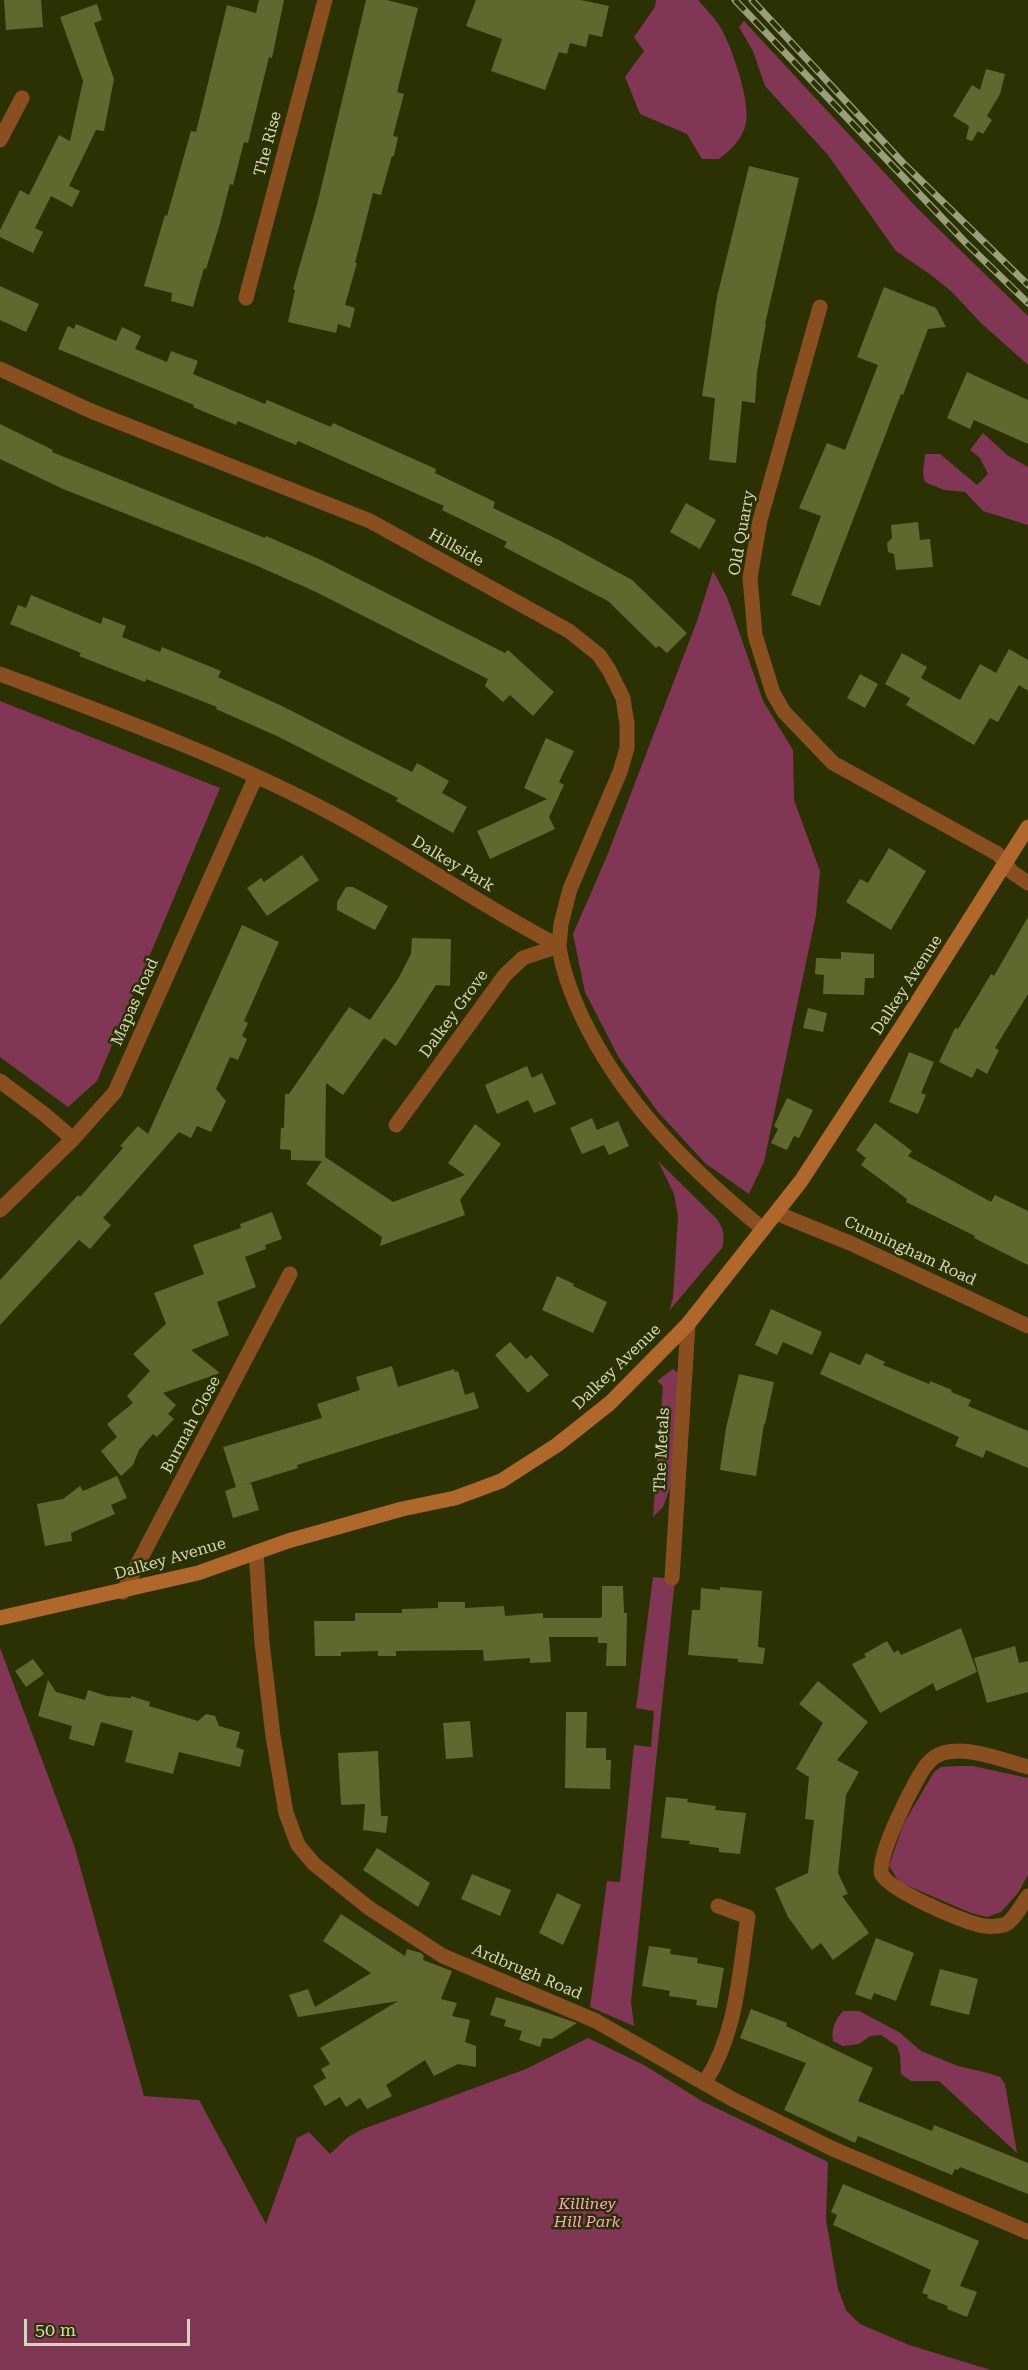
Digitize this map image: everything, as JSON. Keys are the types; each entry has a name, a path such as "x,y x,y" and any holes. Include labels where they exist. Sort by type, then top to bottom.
{"street":[{"name":"The Rise","path":"246,297 325,0"},
{"path":"0,140 22,98"},
{"name":"Old Quarry","path":"820,307 760,520 750,578 755,635 773,693 784,712 833,763 998,854 1012,872 1028,883"},
{"name":"Hillside","path":"0,369 91,411 370,521 569,631 599,655 623,698 627,724 627,748 620,772 570,889 561,924 559,946"},
{"name":"Dalkey Park","path":"0,674 162,735 256,776 342,819 559,946"},
{"name":"Mapas Road","path":"0,1210 73,1139 115,1092 256,776"},
{"name":"Dalkey Avenue","path":"0,1618 123,1592 198,1573 256,1552 392,1511 455,1498 501,1481 557,1445 610,1403 688,1324 776,1213 814,1161 1028,827"},
{"path":"559,946 561,961 589,1031 641,1112 709,1184 763,1229"},
{"name":"Dalkey Grove","path":"396,1125 505,975 523,958 559,946"},
{"path":"0,1081 73,1139"},
{"name":"Cunningham Road","path":"776,1213 850,1243 1028,1326"},
{"name":"Burmah Close","path":"123,1592 290,1274"},
{"name":"The Metals","path":"672,1578 688,1324"},
{"name":"Ardbrugh Road","path":"256,1552 262,1643 273,1736 286,1813 302,1851 314,1864 369,1908 435,1951 596,2021 732,2099 831,2148 1028,2232"},
{"path":"1028,1767 963,1752 936,1756 922,1771 887,1842 880,1867 882,1874 892,1886 981,1926 1004,1925 1011,1920 1028,1896"},
{"path":"705,2082 719,2060 730,2029 748,1917 718,1906"}],"green space":[{"path":"656,0 698,0 719,25 729,46 743,91 747,118 740,137 719,159 702,159 687,134 640,114 625,77 644,51 634,37 655,7"},
{"path":"744,21 918,209 1028,316 1028,365 981,323 952,292 896,251 828,155 765,86 753,51 739,27"},
{"path":"983,433 1007,455 1028,467 1028,525 983,511 965,492 944,490 925,482 923,474 925,454 940,454 977,485 988,474 980,458 970,450"},
{"path":"713,571 727,597 763,701 793,750 794,800 820,871 816,915 764,1162 749,1194 706,1164 658,1112 619,1058 585,992 573,934 607,856 697,621"},
{"path":"0,701 220,788 97,1081 68,1107 0,1057"},
{"path":"658,1161 717,1219 724,1237 722,1248 669,1311 673,1298 678,1216 674,1194"},
{"path":"673,1369 681,1375 670,1488 663,1507 653,1517 663,1386 657,1381"},
{"path":"653,1577 675,1579 631,2002 634,2026 590,2007 607,1881 620,1882 634,1745 651,1747 654,1711 636,1708"},
{"name":"Killiney Hill Park","path":"0,1648 74,1845 144,2096 199,2100 266,2224 297,2138 309,2132 330,2154 348,2137 363,2129 526,2069 588,2038 644,2065 702,2101 828,2162 826,2220 838,2289 846,2310 860,2324 909,2345 991,2370 0,2370"},
{"path":"973,1766 1028,1778 1028,1875 1018,1893 1001,1912 987,1917 971,1913 899,1882 889,1866 903,1825 934,1772 941,1767"},
{"path":"843,2011 859,2011 899,2032 921,2051 958,2066 1000,2077 1005,2084 1017,2153 939,2081 911,2081 901,2074 897,2046 881,2035 870,2036 859,2044 843,2046 833,2041 834,2025"}],"building":[{"path":"4,0 41,0 43,27 6,30"},
{"path":"259,0 284,0 272,58 269,57 248,143 244,142 233,185 230,184 219,227 193,307 171,301 172,293 144,286 191,131 196,132 227,5 256,13"},
{"path":"366,0 387,0 418,8 397,92 404,94 393,136 398,137 394,156 392,156 381,195 373,193 355,263 357,263 345,305 355,308 350,328 338,324 336,333 288,322 295,290 293,289 317,205"},
{"path":"476,0 581,0 609,6 602,37 589,34 586,47 570,43 567,54 559,52 545,90 491,71 502,39 466,26"},
{"path":"97,4 102,20 94,23 114,79 104,131 96,130 69,186 80,191 72,207 51,196 35,228 43,232 33,253 0,237 0,230 20,190 29,195 59,135 70,141 83,81 60,17"},
{"path":"986,69 1005,74 1000,94 987,116 992,120 983,134 978,131 972,141 966,139 969,126 953,116 972,85 980,90"},
{"path":"749,166 799,178 765,324 757,372 755,403 742,401 736,463 709,460 715,398 702,396 717,297"},
{"path":"0,286 39,304 26,332 0,320"},
{"path":"884,287 936,308 946,327 928,329 820,606 791,595 821,516 799,508 827,443 845,450 878,365 857,357"},
{"path":"76,324 116,341 122,327 141,336 135,349 167,362 171,351 198,361 193,374 265,404 267,400 331,427 333,423 436,469 435,473 495,502 493,508 557,539 632,580 687,633 667,653 659,646 656,648 608,601 504,547 507,542 442,510 444,506 298,441 296,445 238,421 236,425 193,407 194,405 58,349 68,326 74,329"},
{"path":"967,372 1028,400 1028,444 974,420 970,429 947,418"},
{"path":"0,424 53,450 52,452 319,559 505,653 508,650 554,692 533,716 510,695 503,702 485,686 488,679 316,592 253,564 63,489 0,459"},
{"path":"686,503 716,520 700,549 670,532"},
{"path":"918,522 920,540 930,539 933,567 896,570 894,554 888,552 887,543 892,538 891,525"},
{"path":"31,595 101,624 103,617 126,626 122,637 160,652 162,647 221,671 218,677 282,706 412,772 417,763 449,781 442,793 467,807 453,833 396,801 398,798 279,737 216,709 217,707 79,656 81,653 10,624 18,605 26,608"},
{"path":"1009,649 1028,660 1028,691 1019,685 998,722 990,718 974,745 906,705 910,698 885,684 902,653 927,667 921,678 960,700 980,664 996,673"},
{"path":"860,674 878,684 865,708 847,698"},
{"path":"546,738 574,751 559,782 564,785 549,817 555,829 490,859 477,831 547,799 524,788"},
{"path":"889,848 926,871 891,930 846,902 860,879 868,883"},
{"path":"302,855 319,880 267,916 247,888 261,878 264,882"},
{"path":"346,887 353,887 388,906 375,930 337,910 337,902"},
{"path":"1028,917 1028,994 995,1048 999,1050 987,1074 977,1068 972,1078 939,1062 955,1028 958,1029 991,974 994,976"},
{"path":"242,925 279,942 244,1021 248,1023 242,1036 247,1039 238,1060 230,1057 216,1089 226,1101 211,1132 197,1126 191,1138 179,1132 103,1218 111,1225 90,1249 79,1240 0,1325 0,1280 78,1195 80,1197 123,1148 120,1146 138,1126 148,1134"},
{"path":"412,938 451,939 450,986 436,985 396,1046 384,1038 343,1095 326,1083 325,1157 393,1202 465,1175 448,1163 475,1124 501,1144 460,1200 465,1215 380,1246 382,1237 306,1184 322,1161 291,1160 291,1150 280,1149 281,1128 284,1128 285,1094 289,1094 349,1007 370,1020 398,979 411,954"},
{"path":"841,952 874,954 874,978 865,978 864,995 823,994 824,975 815,974 816,958 841,959"},
{"path":"808,1008 827,1013 823,1032 803,1028"},
{"path":"909,1052 934,1062 921,1093 926,1095 918,1114 889,1102"},
{"path":"527,1066 532,1078 542,1073 556,1104 534,1113 528,1100 497,1114 485,1085"},
{"path":"787,1098 813,1110 799,1138 794,1136 787,1150 771,1143 778,1129 774,1126"},
{"path":"592,1118 597,1130 618,1121 629,1146 609,1155 604,1145 582,1154 570,1128"},
{"path":"875,1123 912,1151 908,1156 991,1202 995,1195 1028,1211 1028,1265 906,1202 907,1199 861,1165 866,1158 856,1150"},
{"path":"272,1212 282,1239 265,1245 266,1249 245,1257 256,1287 217,1302 229,1335 191,1350 220,1373 163,1393 176,1405 168,1414 174,1419 157,1437 153,1434 139,1450 133,1465 121,1476 101,1451 117,1437 107,1424 133,1403 127,1396 150,1371 133,1354 166,1324 154,1293 204,1274 193,1245 241,1228 240,1224"},
{"path":"557,1276 607,1302 593,1333 542,1310"},
{"path":"771,1309 822,1332 812,1355 783,1342 777,1355 755,1345"},
{"path":"510,1342 526,1359 531,1355 549,1375 528,1393 495,1355"},
{"path":"830,1352 860,1365 866,1353 885,1362 883,1365 929,1384 930,1381 952,1390 951,1392 971,1400 968,1406 1028,1431 1028,1468 986,1450 983,1458 955,1446 959,1437 820,1374"},
{"path":"392,1366 398,1387 454,1369 455,1372 458,1371 465,1395 474,1392 479,1408 297,1465 298,1468 243,1485 251,1483 259,1510 233,1518 225,1491 236,1487 223,1447 322,1418 317,1404 360,1390 356,1377"},
{"path":"739,1374 774,1382 764,1424 756,1476 720,1470 726,1428"},
{"path":"117,1476 127,1498 111,1505 115,1514 71,1533 72,1541 45,1546 37,1504 63,1499 80,1486 83,1491"},
{"path":"602,1586 623,1586 624,1613 627,1613 626,1666 606,1666 607,1643 598,1643 598,1637 549,1637 551,1662 530,1663 530,1658 484,1661 483,1650 396,1651 396,1656 378,1656 378,1651 341,1652 341,1656 315,1656 314,1621 355,1621 355,1613 402,1613 402,1609 438,1608 438,1602 465,1602 465,1608 504,1606 505,1616 543,1613 543,1618 599,1618 602,1617"},
{"path":"720,1587 762,1591 758,1647 765,1648 763,1664 738,1662 738,1659 688,1655 692,1610 700,1610 701,1588 720,1590"},
{"path":"961,1628 977,1672 936,1691 933,1683 880,1713 852,1664 866,1657 864,1654 887,1641 894,1653 898,1650 901,1655"},
{"path":"1015,1646 1019,1663 1028,1661 1028,1692 987,1703 974,1658"},
{"path":"33,1659 44,1674 26,1687 15,1671"},
{"path":"48,1680 56,1692 85,1700 88,1690 107,1696 131,1698 131,1696 150,1702 149,1706 198,1721 206,1714 215,1716 219,1726 240,1732 236,1747 244,1750 240,1767 179,1752 173,1774 125,1762 133,1731 101,1722 94,1746 69,1739 72,1726 38,1716"},
{"path":"818,1681 868,1722 837,1760 859,1772 846,1795 838,1873 848,1894 842,1896 869,1933 833,1960 821,1943 812,1950 788,1917 775,1888 808,1873 814,1820 805,1819 809,1777 796,1769 823,1723 799,1704"},
{"path":"566,1712 587,1712 586,1748 606,1748 606,1760 611,1760 610,1789 565,1788"},
{"path":"470,1721 473,1757 446,1759 443,1723"},
{"path":"378,1751 381,1816 388,1816 386,1833 363,1830 365,1804 341,1805 338,1753"},
{"path":"666,1797 688,1799 687,1802 716,1806 715,1810 746,1813 740,1854 719,1852 719,1848 689,1844 690,1841 661,1838"},
{"path":"377,1848 430,1883 418,1907 363,1870"},
{"path":"472,1874 511,1890 500,1916 461,1899"},
{"path":"557,1893 581,1905 563,1945 539,1933"},
{"path":"341,1914 405,1956 407,1949 421,1953 424,1956 423,1960 452,1971 441,1999 457,2003 452,2016 470,2020 465,2042 476,2046 476,2067 458,2064 434,2076 425,2060 386,2085 392,2096 367,2109 360,2098 346,2107 340,2097 325,2106 313,2086 326,2078 321,2069 330,2064 320,2048 398,2001 298,2017 289,1995 308,1989 315,2007 371,1973 323,1941"},
{"path":"876,1938 914,1953 896,2001 874,1993 871,2000 855,1994"},
{"path":"649,1946 671,1949 670,1954 698,1958 697,1963 724,1968 717,2008 696,2005 697,2000 669,1996 670,1991 642,1986"},
{"path":"940,1969 978,1979 969,2015 930,2005"},
{"path":"496,1997 577,2023 552,2039 543,2038 540,2047 519,2040 522,2031 504,2026 506,2020 490,2015"},
{"path":"751,2009 787,2023 786,2026 873,2068 858,2101 932,2131 934,2125 1028,2163 1028,2194 960,2167 958,2170 955,2169 952,2175 858,2136 855,2143 784,2110 806,2063 740,2038"},
{"path":"843,2184 979,2241 960,2286 977,2292 967,2317 947,2309 948,2306 927,2298 928,2295 922,2293 931,2270 833,2225 837,2215 831,2212"}],"railway":[{"path":"735,0 966,243 1028,303"},
{"path":"752,0 903,163 1028,285"}]}
